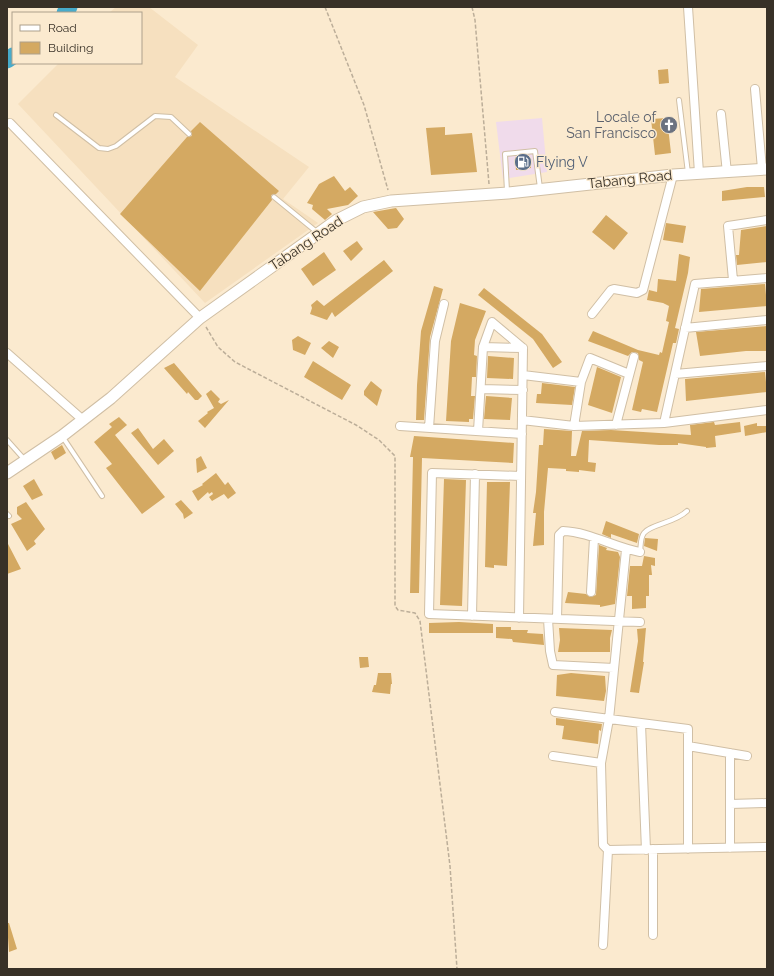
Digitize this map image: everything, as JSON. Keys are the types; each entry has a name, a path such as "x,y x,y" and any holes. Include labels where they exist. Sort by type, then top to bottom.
{"main road":[{"name":"Tabang Road","path":"7,473 62,436 111,398 200,318 337,220 363,207 391,201 508,193 673,175 766,170"}],"street":[{"path":"688,7 699,174"},
{"path":"755,89 766,170"},
{"path":"721,114 727,173"},
{"path":"10,123 200,318"},
{"path":"592,314 611,290 614,289 637,293 643,290 673,175"},
{"path":"733,280 728,226 767,220"},
{"path":"664,423 695,284 767,278"},
{"path":"430,428 435,340 444,304"},
{"path":"685,328 767,320"},
{"path":"478,431 482,389 483,347 492,322 524,348"},
{"path":"483,347 524,348"},
{"path":"519,618 524,348"},
{"path":"7,353 83,420"},
{"path":"616,425 634,357"},
{"path":"574,426 581,382 590,358 630,374"},
{"path":"676,374 767,366"},
{"path":"523,374 581,382"},
{"path":"482,389 523,390"},
{"path":"522,420 574,426 616,425 664,423 767,410"},
{"path":"400,426 522,434"},
{"path":"521,476 432,473 429,614 640,622"},
{"path":"472,616 475,474"},
{"path":"557,619 559,535 563,530 594,538 626,550 640,552"},
{"path":"591,592 594,538"},
{"path":"626,550 609,719 601,763 602,845 608,850 767,847"},
{"path":"548,619 550,651 553,665 614,668"},
{"path":"555,712 688,729 688,848"},
{"path":"641,724 650,850 653,935"},
{"path":"688,746 747,756"},
{"path":"730,753 730,848"},
{"path":"553,756 601,763"},
{"path":"730,804 767,804"},
{"path":"603,945 608,850"}],"lane":[{"path":"679,100 688,174"},
{"path":"56,115 99,148 108,149 116,146 155,116 171,117 189,134"},
{"path":"508,193 505,154 535,151 541,189"},
{"path":"274,198 318,233"},
{"path":"62,436 102,496"},
{"path":"7,440 25,461"},
{"path":"640,552 643,534 648,529 675,520 687,511"}],"path":[{"path":"325,7 364,105 391,201"},
{"path":"472,7 475,20 490,194"},
{"path":"200,318 218,347 234,362 356,425 379,440 395,456 395,606 398,610 414,613 420,621 450,866 457,969"}],"shaded area":[{"path":"116,7 149,7 198,45 175,77 309,167 283,199 318,223 205,303 18,104 58,64 142,64 142,12 110,12"},
{"path":"542,118 547,172 503,179 496,122"}],"building":[{"path":"668,69 669,83 659,84 658,70"},
{"path":"667,118 671,153 655,155 651,119"},
{"path":"200,122 279,191 276,194 271,195 272,200 200,291 120,214 187,137 192,136 191,131"},
{"path":"445,127 445,135 472,133 477,172 431,175 426,128"},
{"name":"Flying V","path":"529,155 531,168 516,170 515,157"},
{"path":"334,176 345,191 350,187 358,196 348,205 327,209 332,214 325,220 312,209 313,205 307,203 319,184"},
{"path":"747,187 764,187 765,197 722,201 722,191"},
{"path":"396,208 404,219 397,228 388,229 373,212"},
{"path":"606,215 628,233 614,250 592,232"},
{"path":"666,223 686,226 683,243 663,240"},
{"path":"767,226 767,262 737,265 736,255 739,255 741,230"},
{"path":"357,241 363,249 351,261 343,251"},
{"path":"324,252 336,270 313,286 301,269"},
{"path":"679,254 690,257 688,273 675,328 679,329 676,343 673,343 657,412 642,409 641,412 632,410 643,362 639,360 638,353 632,352 628,356 588,341 593,331 638,350 659,355 660,352 662,353 669,322 666,321 669,306 663,303 647,300 649,290 657,292 658,279 676,281"},
{"path":"384,260 393,271 335,317 332,312 327,320 310,314 312,308 311,305 317,300 324,306"},
{"path":"765,284 767,306 699,312 701,289"},
{"path":"434,286 443,289 430,337 424,420 416,420 421,331"},
{"path":"484,288 542,334 562,362 553,368 533,339 478,295"},
{"path":"460,303 486,311 475,340 474,355 477,356 476,377 472,377 471,396 475,396 473,419 469,419 469,422 446,421 451,341"},
{"path":"767,326 767,351 746,351 700,356 696,332"},
{"path":"298,336 311,343 305,355 293,350 292,340"},
{"path":"329,341 339,347 333,358 321,348"},
{"path":"488,356 514,358 513,379 487,378"},
{"path":"313,361 351,385 342,400 304,377"},
{"path":"174,363 202,396 198,400 195,400 188,392 187,394 164,368"},
{"path":"597,367 621,377 612,413 588,405"},
{"path":"765,372 767,392 686,401 685,379"},
{"path":"371,381 382,390 377,406 364,395 364,391"},
{"path":"542,383 575,387 572,405 536,403 537,394 541,394"},
{"path":"211,390 220,399 218,402 221,404 229,400 205,428 198,421 208,413 207,412 214,408 206,394"},
{"path":"486,396 512,398 510,420 484,419"},
{"path":"119,417 127,425 115,435 165,497 142,514 106,468 112,464 94,442 112,427 109,424"},
{"path":"714,422 715,425 740,422 741,432 715,436 716,447 706,448 678,443 678,445 659,445 589,440 588,462 596,463 595,472 579,470 579,472 566,471 566,469 548,468 544,512 544,545 533,546 536,513 533,513 539,445 543,445 544,429 572,431 571,456 576,456 582,431 611,430 691,435 690,425"},
{"path":"757,423 757,426 767,426 767,432 745,436 744,426"},
{"path":"138,428 153,449 164,439 174,451 158,465 131,433"},
{"path":"414,436 514,443 513,463 422,458 419,593 410,593 413,457 410,457"},
{"path":"62,445 66,453 55,460 51,452"},
{"path":"201,456 207,468 197,473 196,459"},
{"path":"216,473 225,485 228,482 236,493 228,499 224,494 212,501 209,497 213,494 212,492 209,494 208,492 198,501 192,491 203,485 202,484"},
{"path":"34,479 43,495 32,500 23,486"},
{"path":"444,479 466,480 462,606 440,605"},
{"path":"487,482 510,482 507,566 494,565 494,568 485,567"},
{"path":"181,500 193,513 184,519 183,514 175,504"},
{"path":"26,502 45,529 34,541 36,544 27,551 11,524 22,519 17,514 17,507"},
{"path":"606,521 639,534 637,543 611,534 611,538 602,534"},
{"path":"645,538 658,539 657,551 644,546"},
{"path":"7,542 21,569 7,574"},
{"path":"599,545 607,548 606,550 618,552 620,557 615,604 600,607 600,605 565,603 568,592 586,594 590,597 596,595"},
{"path":"644,556 655,558 655,566 651,565 652,575 649,575 649,596 646,596 646,608 632,609 632,596 627,596 630,566 642,566"},
{"path":"459,622 493,624 493,633 429,633 429,623"},
{"path":"496,627 511,627 511,630 528,630 527,633 543,634 544,645 513,642 512,639 496,638"},
{"path":"559,628 612,630 610,638 610,652 558,652 560,640"},
{"path":"646,628 644,662 639,693 630,692 638,641 637,629"},
{"path":"359,657 368,657 369,667 360,668"},
{"path":"378,673 391,673 392,684 390,694 372,692 374,685 376,685"},
{"path":"571,673 605,676 606,691 604,701 556,696 557,675"},
{"path":"556,718 602,724 601,731 599,730 598,744 562,739 564,726 556,725"},
{"path":"7,923 9,923 17,949 9,952"}],"waterway":[{"path":"66,12 69,7"},
{"path":"7,60 12,57"}],"place":[{"name":"Locale of San Francisco","path":"669,125"},
{"name":"Flying V","path":"523,162"}]}
